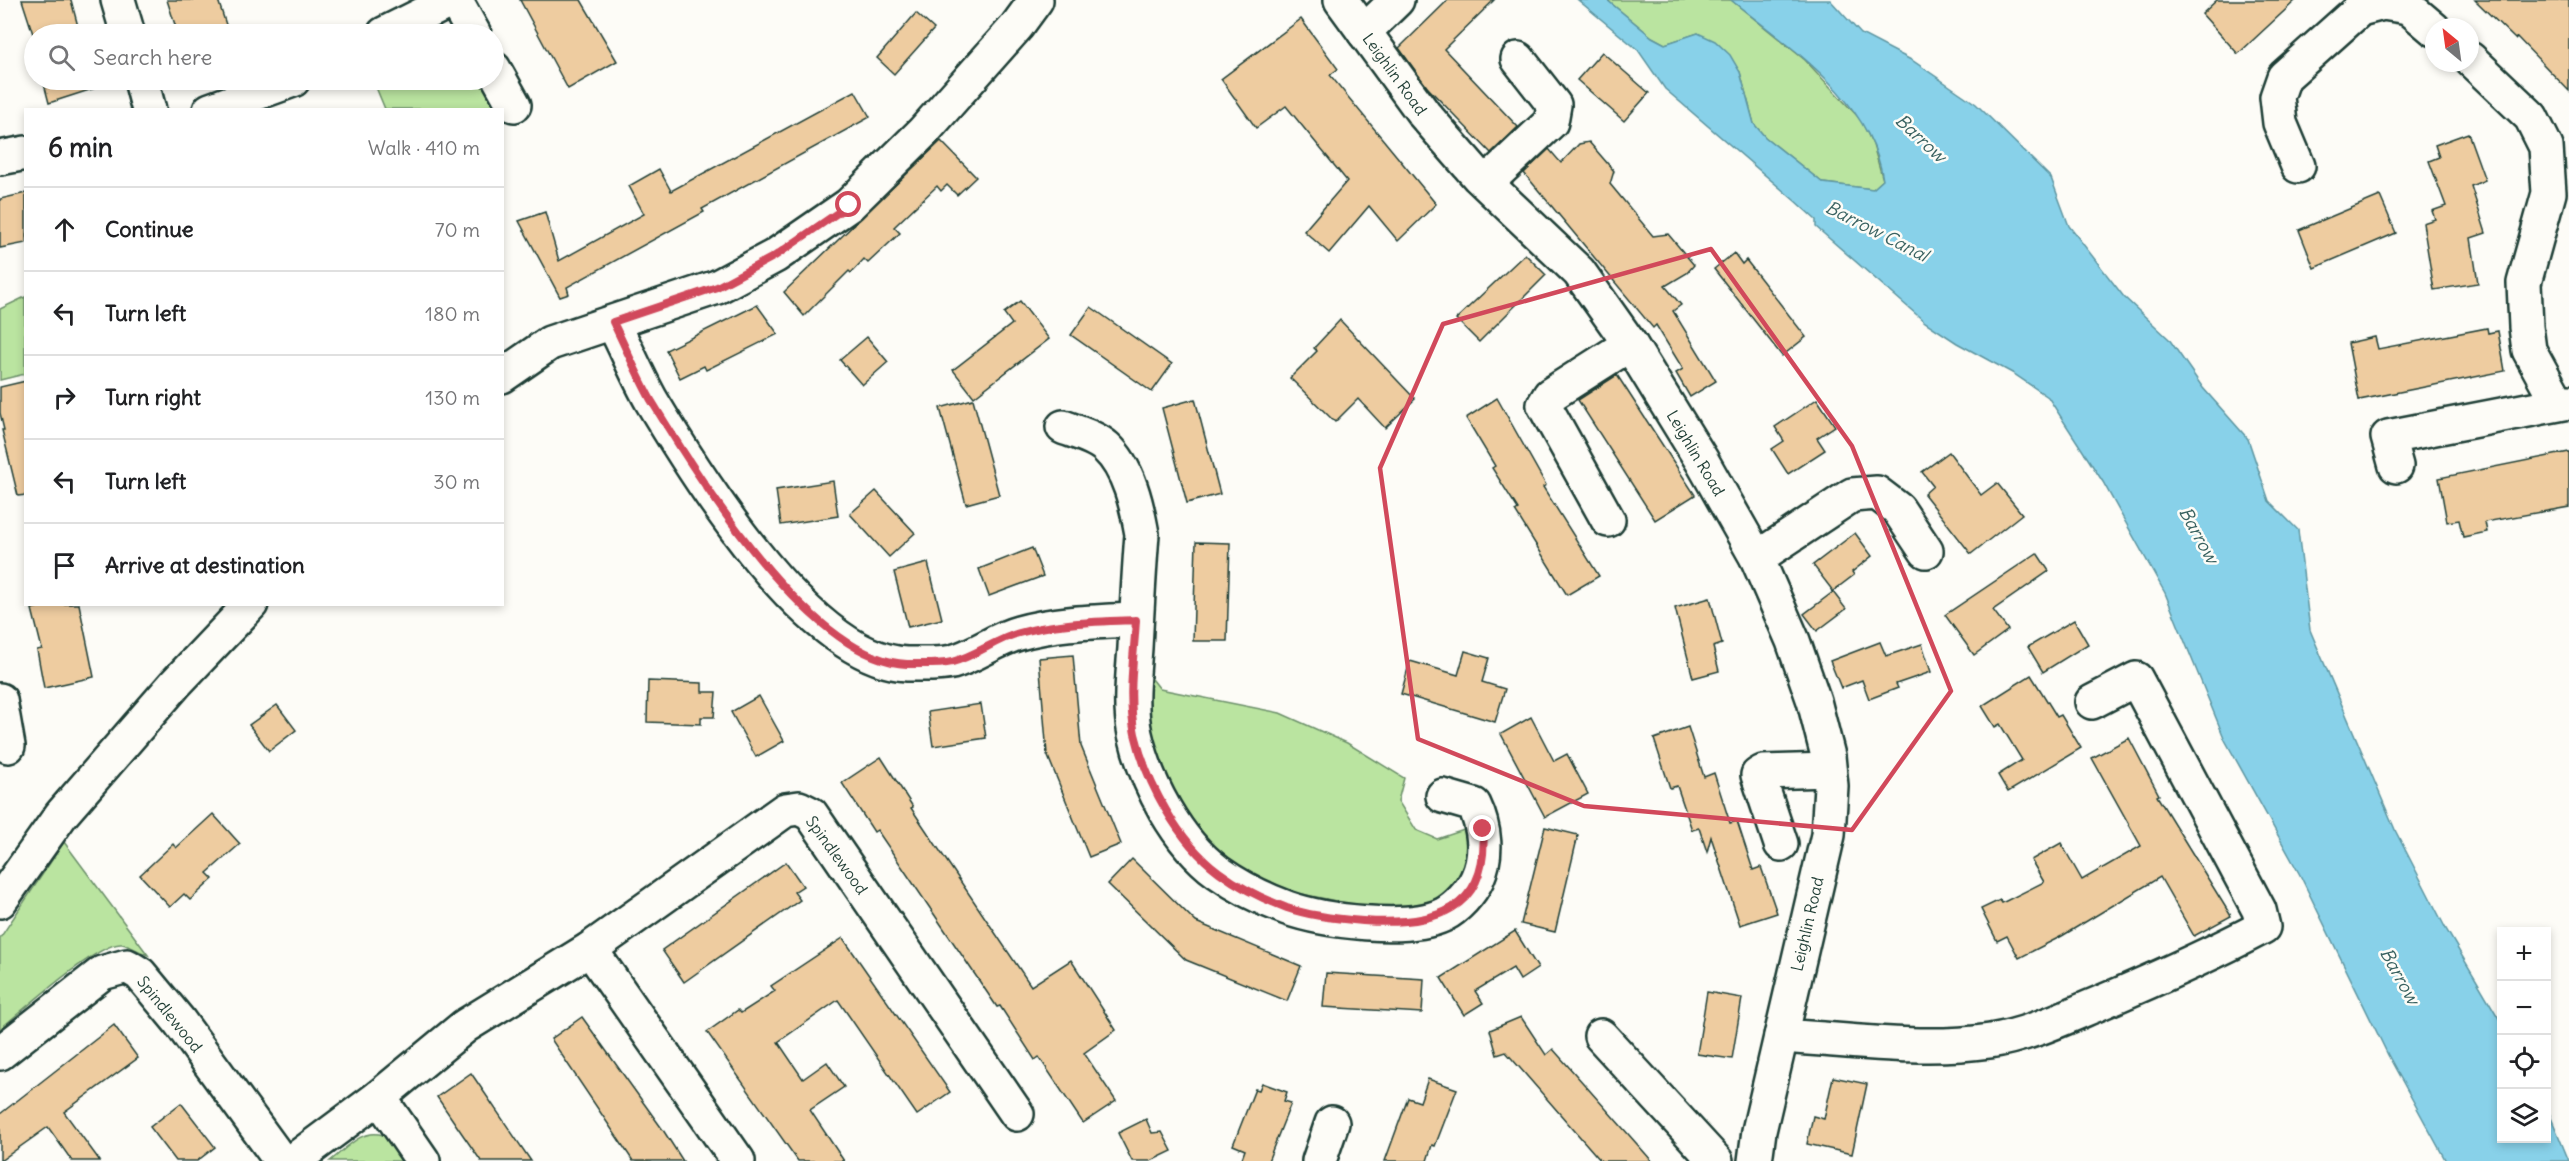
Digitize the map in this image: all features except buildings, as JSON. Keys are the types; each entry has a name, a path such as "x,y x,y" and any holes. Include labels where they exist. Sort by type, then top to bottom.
{"street":[{"path":"118,0 125,24"},
{"path":"405,24 454,0 468,24"},
{"path":"504,375 550,343 717,287 775,256 857,197 923,132 1017,26 1036,0"},
{"name":"Leighlin Road","path":"1341,0 1424,114 1486,183 1579,272 1630,344 1757,558 1793,641 1814,701 1829,770 1831,786 1828,835 1759,1131 1755,1161"},
{"path":"1364,32 1397,0"},
{"path":"2298,166 2280,123 2277,97 2284,77 2360,9 2383,3 2408,6 2425,21"},
{"path":"1486,183 1551,122 1554,105 1518,59"},
{"path":"2396,466 2388,437 2564,402 2529,350 2526,327 2524,283 2549,193 2546,147 2531,117 2479,68"},
{"path":"504,87 514,105"},
{"path":"144,90 148,108"},
{"path":"216,108 265,90"},
{"path":"0,158 24,153"},
{"path":"613,322 650,398 744,540 834,634 867,655 905,664 952,662 1016,633 1059,623 1136,620"},
{"path":"1608,520 1544,405 1550,395 1630,344"},
{"path":"1063,427 1106,447 1122,470 1139,510 1142,534 1131,697 1135,732 1144,765 1162,800 1192,847 1217,871 1252,892 1288,908 1339,919 1385,923 1420,921 1443,915 1472,889 1480,872 1485,846 1481,819 1474,805 1443,796"},
{"path":"1757,558 1852,495 1877,493 1898,509 1926,551"},
{"path":"0,901 49,830 175,684 249,606"},
{"path":"1781,1036 1923,1044 1989,1041 2016,1035 2157,978 2263,927 2259,910 2136,680 2092,702"},
{"path":"0,700 8,746"},
{"path":"1781,844 1758,776 1763,772 1829,770"},
{"name":"Spindlewood","path":"293,1161 379,1097 465,1026 590,950 785,810 799,808 811,814 1017,1114"},
{"path":"590,950 738,1161"},
{"name":"Spindlewood","path":"0,1053 102,973 116,967 127,966 140,974 179,1021 281,1161"},
{"path":"1601,1036 1716,1161"},
{"path":"379,1097 423,1161"},
{"path":"1319,1161 1332,1123"}],"highlighted area":[{"path":"1711,249 1852,446 1951,691 1852,830 1584,806 1418,739 1380,468 1443,324"}],"green space":[{"path":"1607,0 1731,0 1805,60 1861,120 1873,145 1883,180 1873,189 1823,183 1765,137 1754,124 1740,72 1698,33 1665,44 1652,37"},
{"path":"377,90 492,91 493,108 385,108"},
{"path":"24,297 24,374 0,380 0,309"},
{"path":"1141,665 1160,689 1280,713 1347,743 1404,778 1398,801 1416,830 1437,839 1467,829 1469,860 1461,883 1431,905 1380,910 1297,893 1231,866 1188,825 1156,766"},
{"path":"64,842 148,955 122,944 111,946 79,965 0,1029 0,938"},
{"path":"388,1130 409,1161 330,1161 361,1137 368,1134 383,1135"}],"water":[{"path":"1578,0 1607,0 1652,37 1665,44 1698,33 1715,41 1730,55 1740,72 1754,124 1765,137 1823,183 1873,189 1883,180 1876,151 1863,125 1845,100 1802,57 1731,0 1830,0 1861,34 1913,61 1976,104 2051,178 2069,226 2124,297 2169,339 2203,388 2248,439 2269,501 2298,530 2310,630 2396,832 2446,929 2497,1015 2497,1143 2551,1143 2551,1118 2569,1161 2446,1161 2388,1055 2300,875 2225,740 2165,593 2103,482 2048,397 2014,374 1957,343 1925,322 1816,227 1816,220 1795,201 1665,89 1638,50"}],"route":[{"path":"849,205 775,256 717,287 613,322 650,398 703,481 744,540 795,597 834,634 867,655 905,664 952,662 1016,633 1059,623 1136,620 1131,697 1135,732 1144,765 1162,800 1192,847 1217,871 1252,892 1288,908 1339,919 1385,923 1420,921 1443,915 1454,908 1472,889 1480,872 1485,846 1483,829"}],"water label":[{"name":"Barrow","path":"1921,138"},
{"name":"Barrow Canal","path":"1877,231"},
{"name":"Barrow","path":"2199,535"},
{"name":"Barrow","path":"2400,976"}]}
